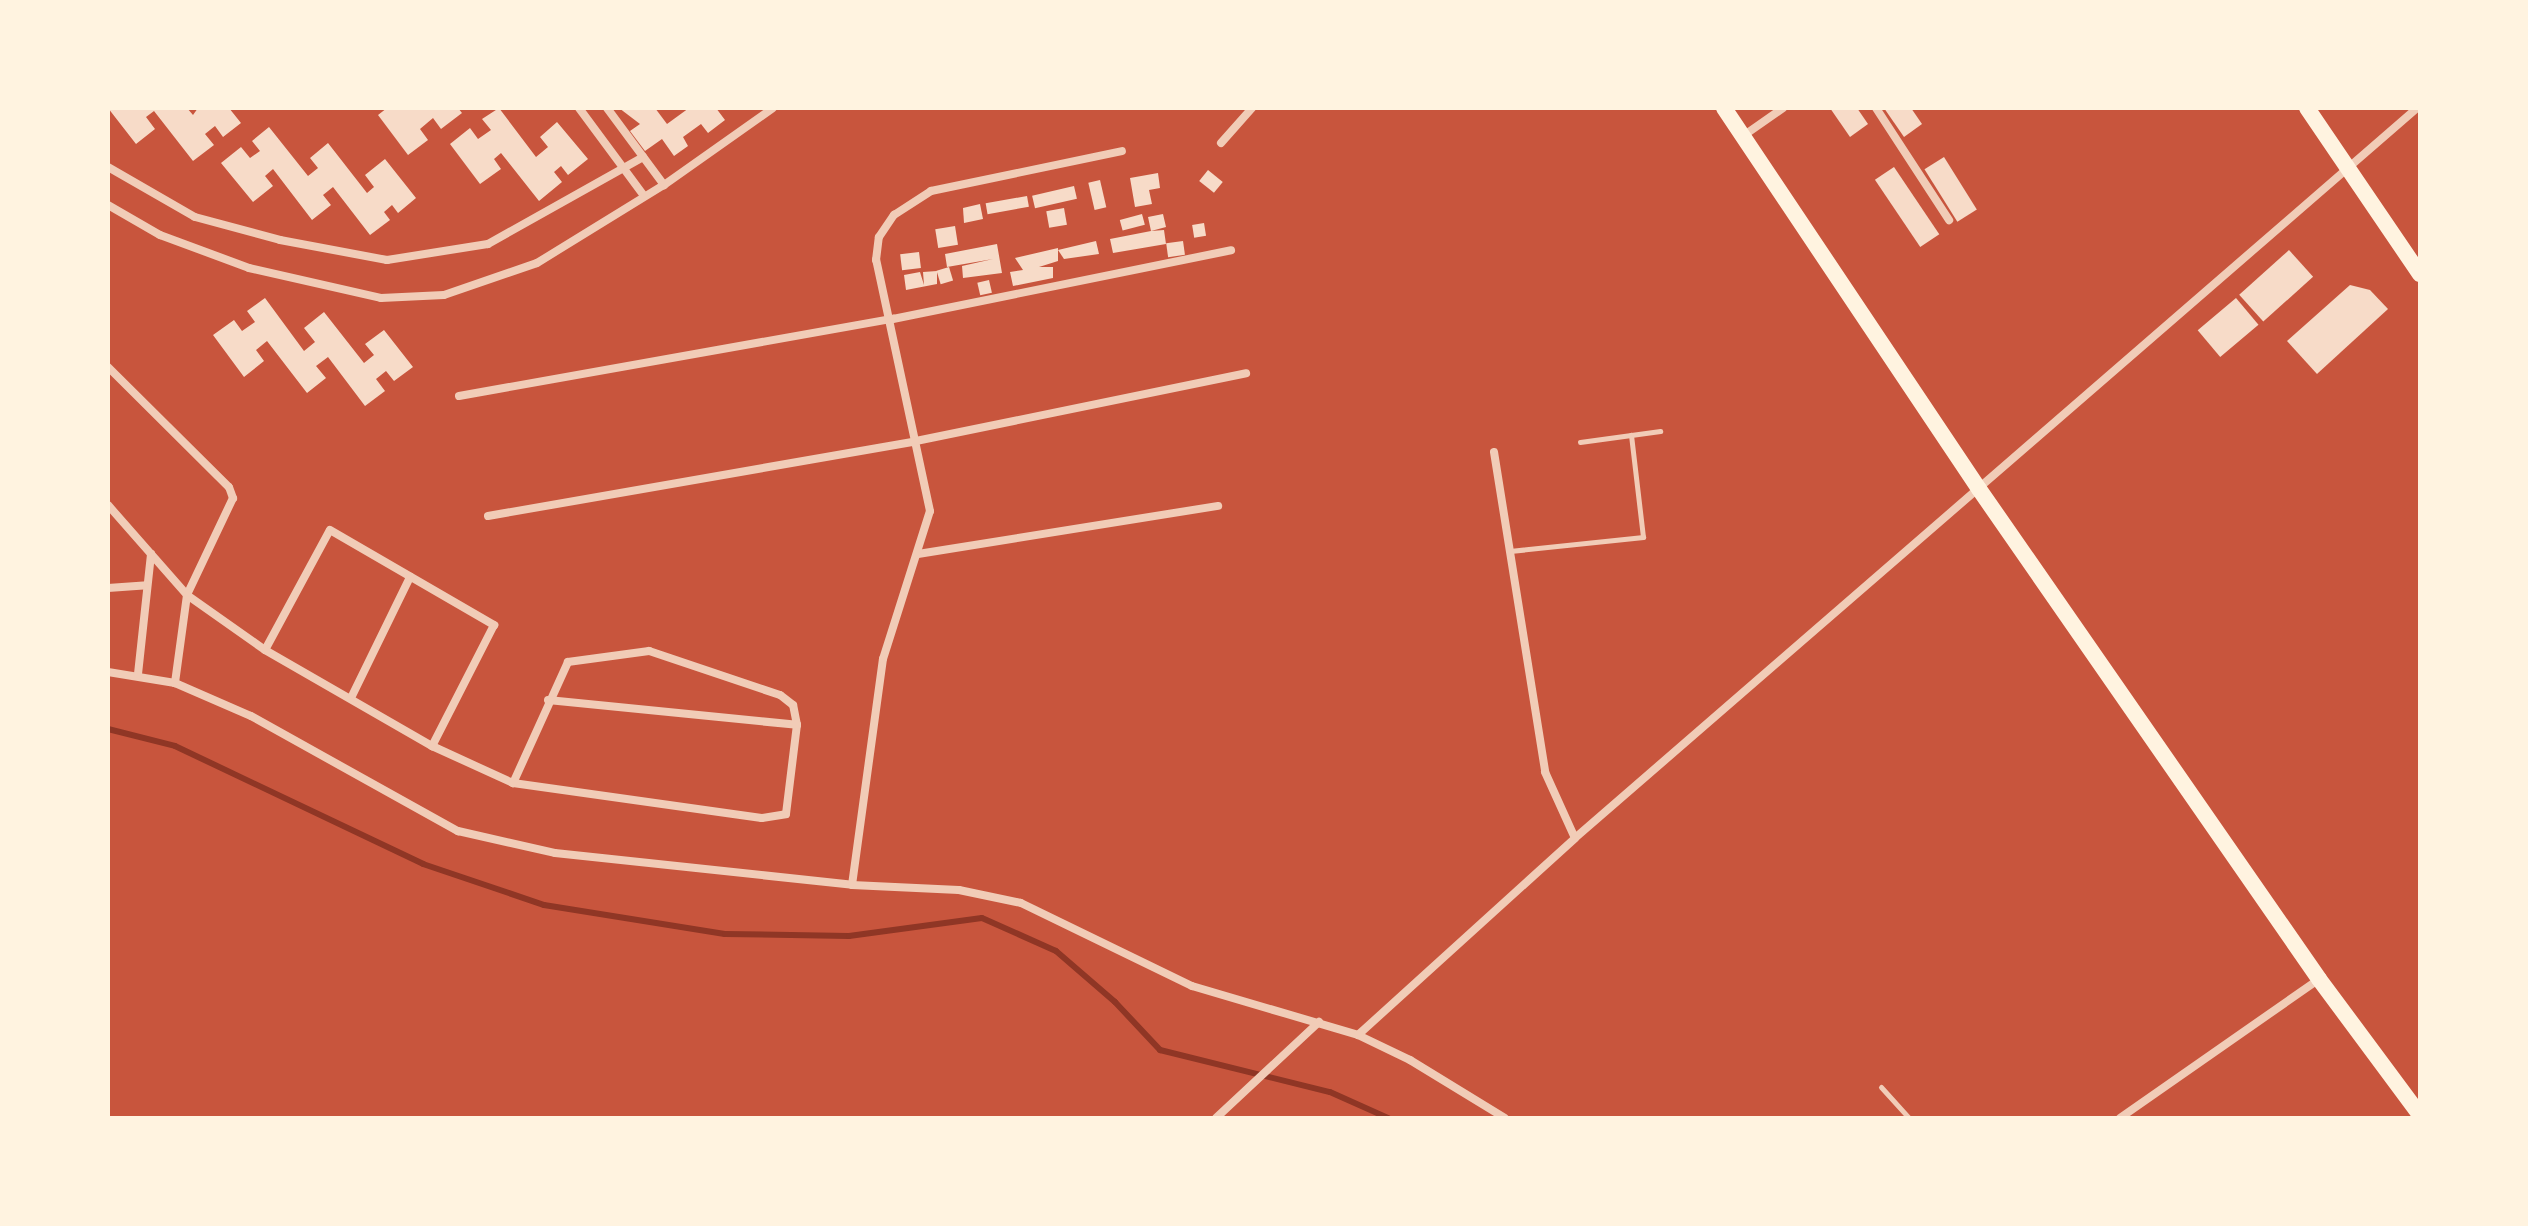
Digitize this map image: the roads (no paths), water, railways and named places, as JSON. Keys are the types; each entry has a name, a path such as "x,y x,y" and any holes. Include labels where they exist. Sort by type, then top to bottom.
{"main road":[{"path":"1724,108 1979,489 2319,979 2420,1113"},
{"path":"2307,108 2420,274"}],"street":[{"path":"579,108 644,196"},
{"path":"607,108 664,185"},
{"path":"108,205 160,235 249,268 381,298 444,295 537,263 664,185 773,108"},
{"path":"1221,143 1252,108"},
{"path":"1743,136 1783,108"},
{"path":"1876,108 1949,220"},
{"path":"1358,1035 1575,838 1979,489 2346,165 2417,108"},
{"path":"852,885 883,659 930,511 893,319 876,260 879,237 894,215 931,191 1122,151"},
{"path":"108,167 195,217 387,260 488,244 643,157"},
{"path":"459,396 893,319 1231,250"},
{"path":"108,367 229,487 233,498 187,595 175,683"},
{"path":"488,516 916,441 1246,373"},
{"path":"1494,452 1545,772 1575,838"},
{"path":"108,505 187,595 265,650 432,746 513,783 762,818 786,814 797,725 793,705 780,695 649,651 568,662 548,700 513,783"},
{"path":"918,554 1218,506"},
{"path":"265,650 330,530 494,625 432,746"},
{"path":"138,674 151,554"},
{"path":"351,698 410,577"},
{"path":"108,588 147,585"},
{"path":"108,672 138,674 175,683 251,716 458,831 555,853 852,885 959,890 1021,903 1192,986 1358,1035 1410,1060 1505,1118"},
{"path":"548,700 797,725"},
{"path":"2120,1118 2319,979"},
{"path":"1216,1118 1319,1022"}],"lane":[{"path":"1580,442 1660,431"},
{"path":"1510,551 1643,537 1631,435"},
{"path":"1881,1087 1909,1118"}],"waterway":[{"path":"108,729 175,746 423,864 544,905 725,934 849,936 982,918 1056,951 1115,1002 1160,1050 1330,1092 1388,1118"}]}
